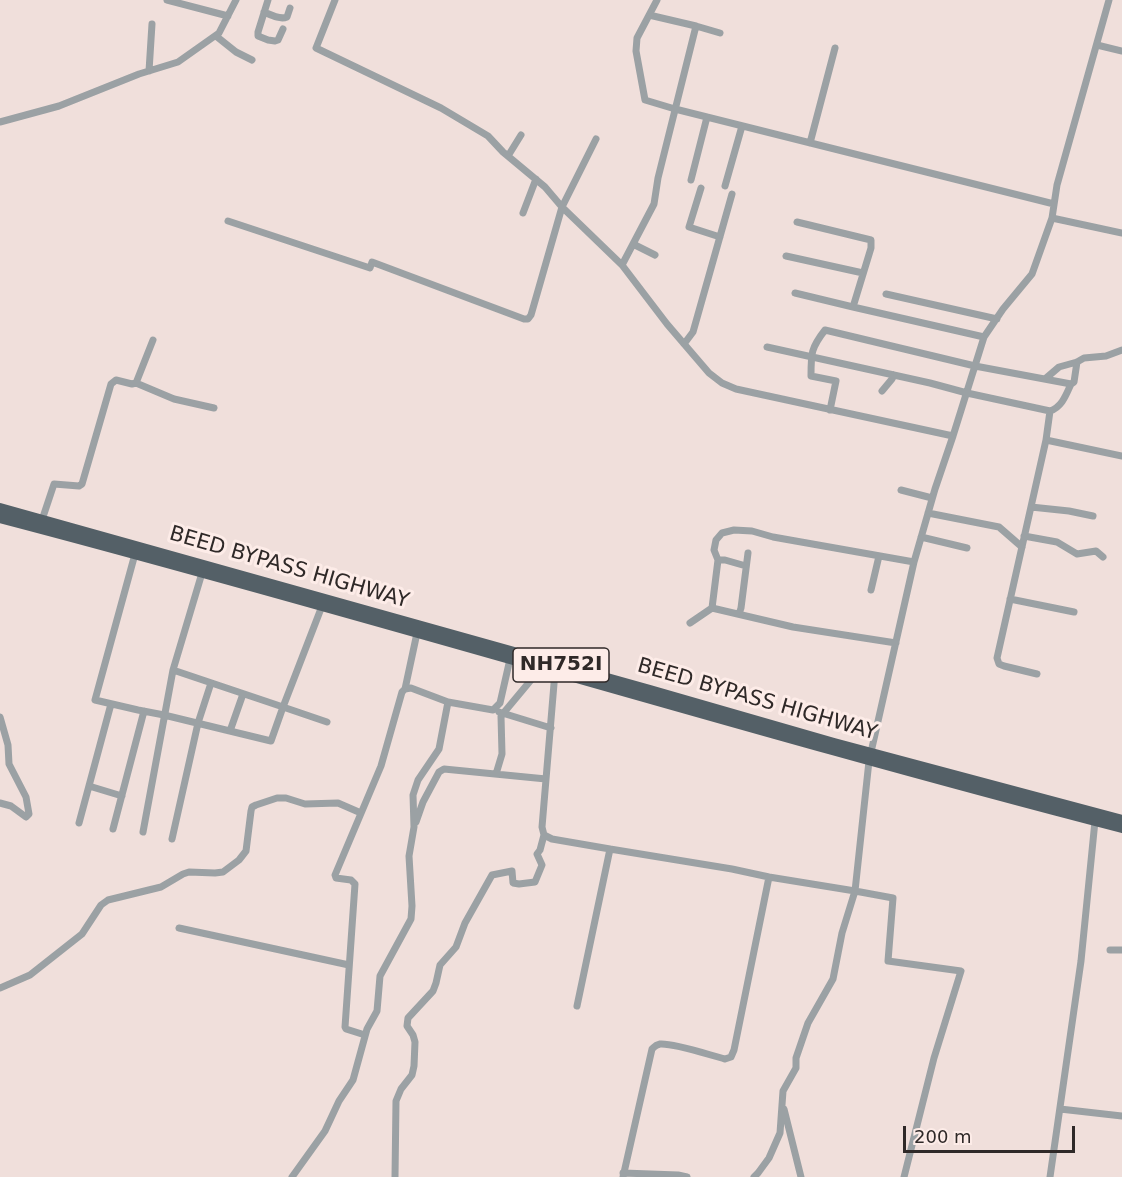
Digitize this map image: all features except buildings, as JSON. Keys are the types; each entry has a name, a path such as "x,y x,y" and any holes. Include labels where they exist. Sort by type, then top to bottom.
{"highway":[{"name":"BEED BYPASS HIGHWAY","path":"0,508 479,642 870,757 1122,828"},
{"name":"BEED BYPASS HIGHWAY","path":"0,518 870,757 1122,820"}],"street":[{"path":"167,0 228,16"},
{"path":"0,122 59,106 148,71 178,62 222,30 236,0"},
{"path":"268,0 258,36 275,41 278,40 283,29"},
{"path":"335,0 316,48 441,108 488,136 536,179 622,265 684,344 715,378 730,387 953,436"},
{"path":"657,0 637,38 636,51 645,100 1054,204"},
{"path":"754,1177 769,1158 780,1133 783,1091 796,1068 796,1058 808,1023 833,979 842,933 855,891 870,757 914,562 932,498 984,337 1032,274 1052,218 1058,185 1109,0"},
{"path":"264,12 284,18 290,8"},
{"path":"649,15 720,33"},
{"path":"148,71 152,24"},
{"path":"622,265 654,204 658,178 696,26"},
{"path":"216,36 239,54 252,60"},
{"path":"1097,45 1122,51"},
{"path":"810,143 835,48"},
{"path":"691,180 707,117"},
{"path":"725,186 742,126"},
{"path":"508,156 520,135"},
{"path":"228,221 370,268 372,262 528,319 562,207 596,140"},
{"path":"523,213 536,179"},
{"path":"701,188 689,227 720,237"},
{"path":"684,344 693,332 732,194"},
{"path":"1052,218 1122,233"},
{"path":"797,222 871,240 871,248 853,307"},
{"path":"633,244 655,255"},
{"path":"786,256 863,273"},
{"path":"795,292 984,337"},
{"path":"886,294 997,319"},
{"path":"830,410 836,381 811,376 811,357 815,343 825,330 975,366 1071,384"},
{"path":"136,383 153,340"},
{"path":"767,347 930,382 967,393 1050,411 1061,404 1074,382 1077,362"},
{"path":"1045,379 1059,367 1084,358 1106,356 1122,350"},
{"path":"882,391 894,375"},
{"path":"42,520 54,484 79,486 82,484 111,384 116,380 136,383 174,399 214,408"},
{"path":"1037,674 999,664 997,658 1046,440 1050,411"},
{"path":"1046,440 1122,456"},
{"path":"901,490 932,498"},
{"path":"1030,507 1093,516"},
{"path":"928,513 999,527 1022,547"},
{"path":"712,608 718,560 714,550 716,540 722,533 734,530 752,531 773,537 914,562"},
{"path":"1024,536 1057,542 1077,555 1096,551 1103,557"},
{"path":"921,537 967,548"},
{"path":"135,554 95,700 271,741 322,606"},
{"path":"739,614 748,554"},
{"path":"871,590 879,556"},
{"path":"718,560 746,566"},
{"path":"143,832 173,670 202,573"},
{"path":"1010,599 1074,612"},
{"path":"690,623 712,608 793,627 896,643"},
{"path":"365,1035 345,1027 355,885 351,880 338,880 335,875 381,766 402,692 405,689 417,633"},
{"path":"493,710 500,703 510,659"},
{"path":"496,774 502,754 501,719 503,713 541,668"},
{"path":"173,670 327,722"},
{"path":"395,1177 396,1101 401,1089 412,1075 414,1066 415,1042 407,1026 408,1018 433,991 440,965 456,947 465,923 492,875 512,871 513,883 535,882 542,866 537,854 544,835 542,827 555,672"},
{"path":"172,839 198,723 211,683"},
{"path":"405,689 411,688 448,702 493,710 550,728"},
{"path":"230,731 243,694"},
{"path":"414,827 413,795 418,780 439,749 448,702"},
{"path":"79,823 111,704"},
{"path":"113,829 144,711"},
{"path":"0,717 8,746 9,764 26,797 29,814 26,817 11,806 0,803"},
{"path":"292,1177 325,1131 339,1101 353,1080 368,1026 377,1011 380,976 411,919 408,855 414,827 423,802 439,772 444,769 546,779"},
{"path":"89,786 122,796"},
{"path":"0,988 30,975 82,934 101,905 108,900 161,887 183,874 223,872 239,860 246,851 251,811 256,805 277,798 286,798 305,804 338,803 362,813"},
{"path":"1050,1177 1081,961 1095,821"},
{"path":"544,835 552,839 732,868 769,877 893,898 888,961 961,971 934,1058 904,1177"},
{"path":"578,1006 610,849"},
{"path":"687,1177 623,1175 652,1049 660,1044 725,1059 731,1057 769,877"},
{"path":"179,928 349,965"},
{"path":"1110,950 1122,950"},
{"path":"783,1103 801,1177"},
{"path":"1060,1109 1122,1116"}]}
